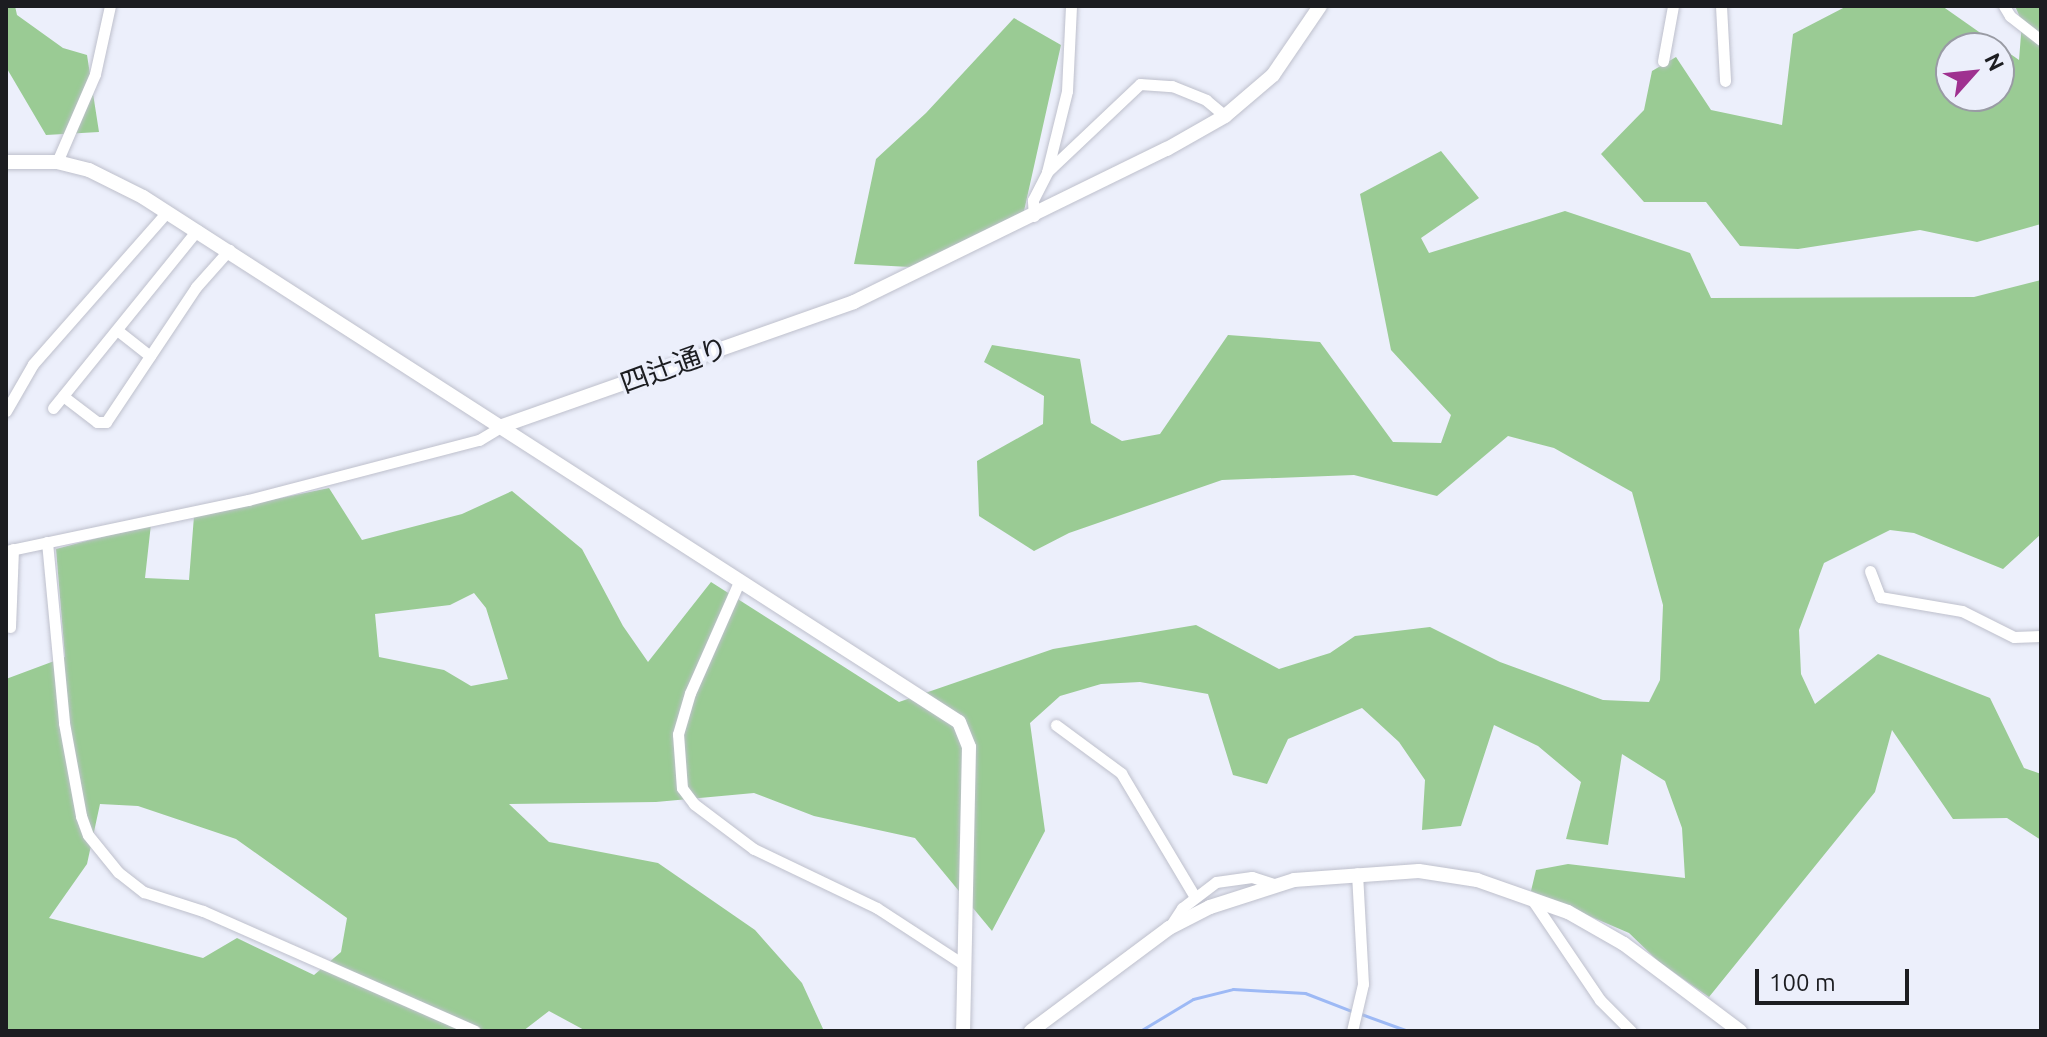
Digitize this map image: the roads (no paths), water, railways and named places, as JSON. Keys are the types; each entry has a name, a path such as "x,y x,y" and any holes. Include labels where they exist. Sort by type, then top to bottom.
{"street":[{"path":"57,162 95,74 110,6"},
{"path":"1034,216 1033,200 1047,172 1067,91 1071,6"},
{"name":"四辻通り","path":"502,426 854,302 1034,216 1225,116 1273,75 1320,6"},
{"path":"1663,61 1673,6"},
{"path":"1721,6 1725,81"},
{"path":"2004,6 2040,37"},
{"path":"1047,172 1140,84 1172,86 1206,100 1225,116"},
{"path":"6,162 57,162 119,184 229,250 959,722 966,734 963,1031"},
{"path":"6,411 33,364 166,213"},
{"path":"53,408 197,230"},
{"path":"63,396 97,422 106,422 196,287 229,250"},
{"path":"117,330 150,356"},
{"path":"10,627 9,550 347,475 479,440 502,426"},
{"path":"47,542 64,723 81,816 88,835 118,872 144,892 203,911 475,1031"},
{"path":"1870,571 1880,597 1962,611 2014,637 2041,636"},
{"path":"739,582 678,734 682,788 703,812 754,849 877,908 963,964"},
{"path":"1056,725 1121,773 1195,897"},
{"path":"1352,1031 1363,984 1357,873"},
{"path":"1031,1031 1169,928 1210,907 1277,885 1357,873 1441,873 1531,898 1601,928 1740,1031"},
{"path":"1169,928 1195,897 1216,882 1264,877 1277,885"},
{"path":"1531,898 1600,1000 1631,1031"}],"waterway":[{"path":"1140,1031 1193,999 1233,989 1305,993 1354,1012"},
{"path":"1361,1014 1408,1031"}]}
